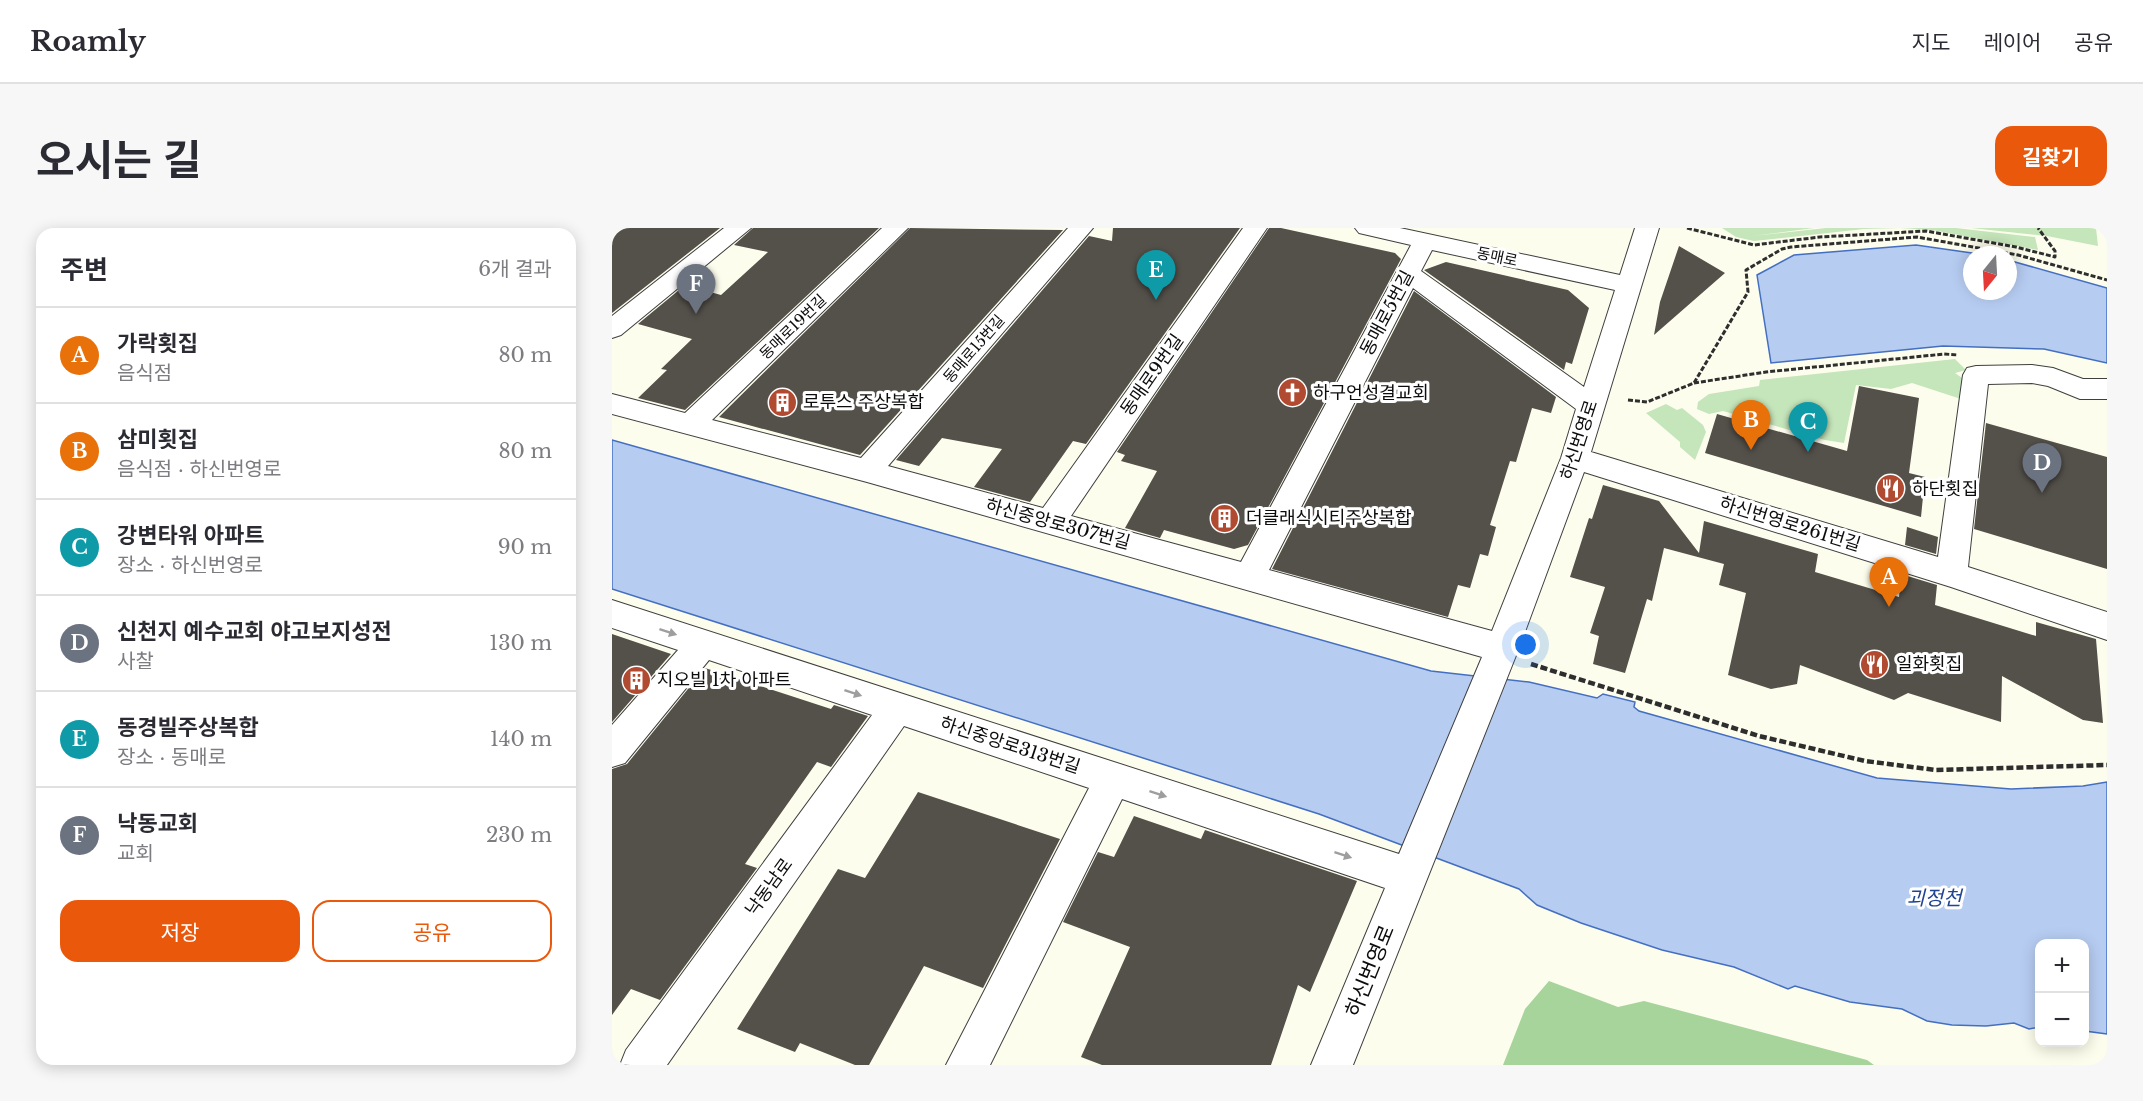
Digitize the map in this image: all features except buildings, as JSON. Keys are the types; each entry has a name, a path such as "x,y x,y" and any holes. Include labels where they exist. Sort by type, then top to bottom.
{"street":[{"path":"612,329 739,228"},
{"name":"동매로19번길","path":"690,426 896,228"},
{"name":"동매로15번길","path":"867,471 1081,228"},
{"name":"동매로9번길","path":"1050,522 1255,228"},
{"name":"동매로","path":"1367,228 1409,235 1628,285"},
{"name":"하신번영로","path":"1332,1065 1407,876 1516,656 1647,228"},
{"name":"동매로5번길","path":"1250,576 1407,273 1409,235"},
{"path":"1407,273 1591,406"},
{"path":"1951,574 1976,375 2032,374 2052,377 2080,388 2107,389"},
{"name":"하신중앙로307번길","path":"612,404 1250,576 1516,656"},
{"name":"하신번영로261번길","path":"1575,458 1951,574 2107,626"},
{"name":"하신중앙로313번길","path":"612,614 1407,876"},
{"path":"612,751 703,644"},
{"name":"낙동남로","path":"641,1065 897,708"},
{"path":"967,1065 1113,779"}],"path":[{"path":"1687,228 1754,245 1784,240 1927,230 2055,257"},
{"path":"2038,228 2050,248 2055,251 2054,264"},
{"path":"1694,383 1748,292 1746,270 1782,249 1917,237 2018,255 2107,280"},
{"path":"1628,400 1647,402 1694,383 1766,372 1944,354 1966,355"},
{"path":"1516,656 1759,736 1865,761 1936,770 2107,765"}],"green space":[{"path":"1722,228 1814,228 1752,236 1826,228 1900,228 1864,229 1754,241 1736,237"},
{"path":"1900,228 1956,228 2035,237 2038,250 2017,246 1932,230"},
{"path":"1971,228 2096,228 2098,246 2047,236"},
{"path":"1955,359 1966,370 1955,373 1965,380 1961,399 1912,383 1891,389 1856,385 1844,443 1825,440 1723,411 1709,414 1697,409 1698,402 1709,394 1759,386 1760,380"},
{"path":"1666,404 1677,410 1682,408 1703,425 1706,432 1695,460 1680,447 1680,442 1646,413"},
{"path":"1549,981 1618,1007 1644,1001 1867,1060 1874,1065 1503,1065 1525,1009"}],"water":[{"path":"1916,245 1963,252 1963,300 2017,300 2017,263 2107,288 2107,363 2044,349 1943,346 1771,363 1757,275 1794,255"},
{"name":"괴정천","path":"612,440 1431,671 1529,682 1597,698 1603,694 1635,702 1634,707 1639,711 1877,778 2011,789 2083,786 2107,782 2107,1034 2089,1032 2089,939 2035,939 2035,1028 2029,1029 2014,1023 1986,1026 1952,1025 1927,1021 1902,1009 1850,1002 1795,986 1788,989 1734,967 1662,950 1581,923 1537,905 1519,889 1319,814 612,589"}],"place":[{"name":"동경빌주상복합","path":"1156,300"},
{"name":"낙동교회","path":"696,314"},
{"name":"하구언성결교회","path":"1292,393"},
{"name":"로투스 주상복합","path":"782,402"},
{"name":"삼미횟집","path":"1751,450"},
{"name":"강변타워 아파트","path":"1808,452"},
{"name":"하단횟집","path":"1891,489"},
{"name":"신천지 예수교회 야고보지성전","path":"2042,493"},
{"name":"더클래식시티주상복합","path":"1225,518"},
{"name":"가락횟집","path":"1889,607"},
{"name":"일화횟집","path":"1875,664"},
{"name":"지오빌 1차 아파트","path":"636,680"}]}
